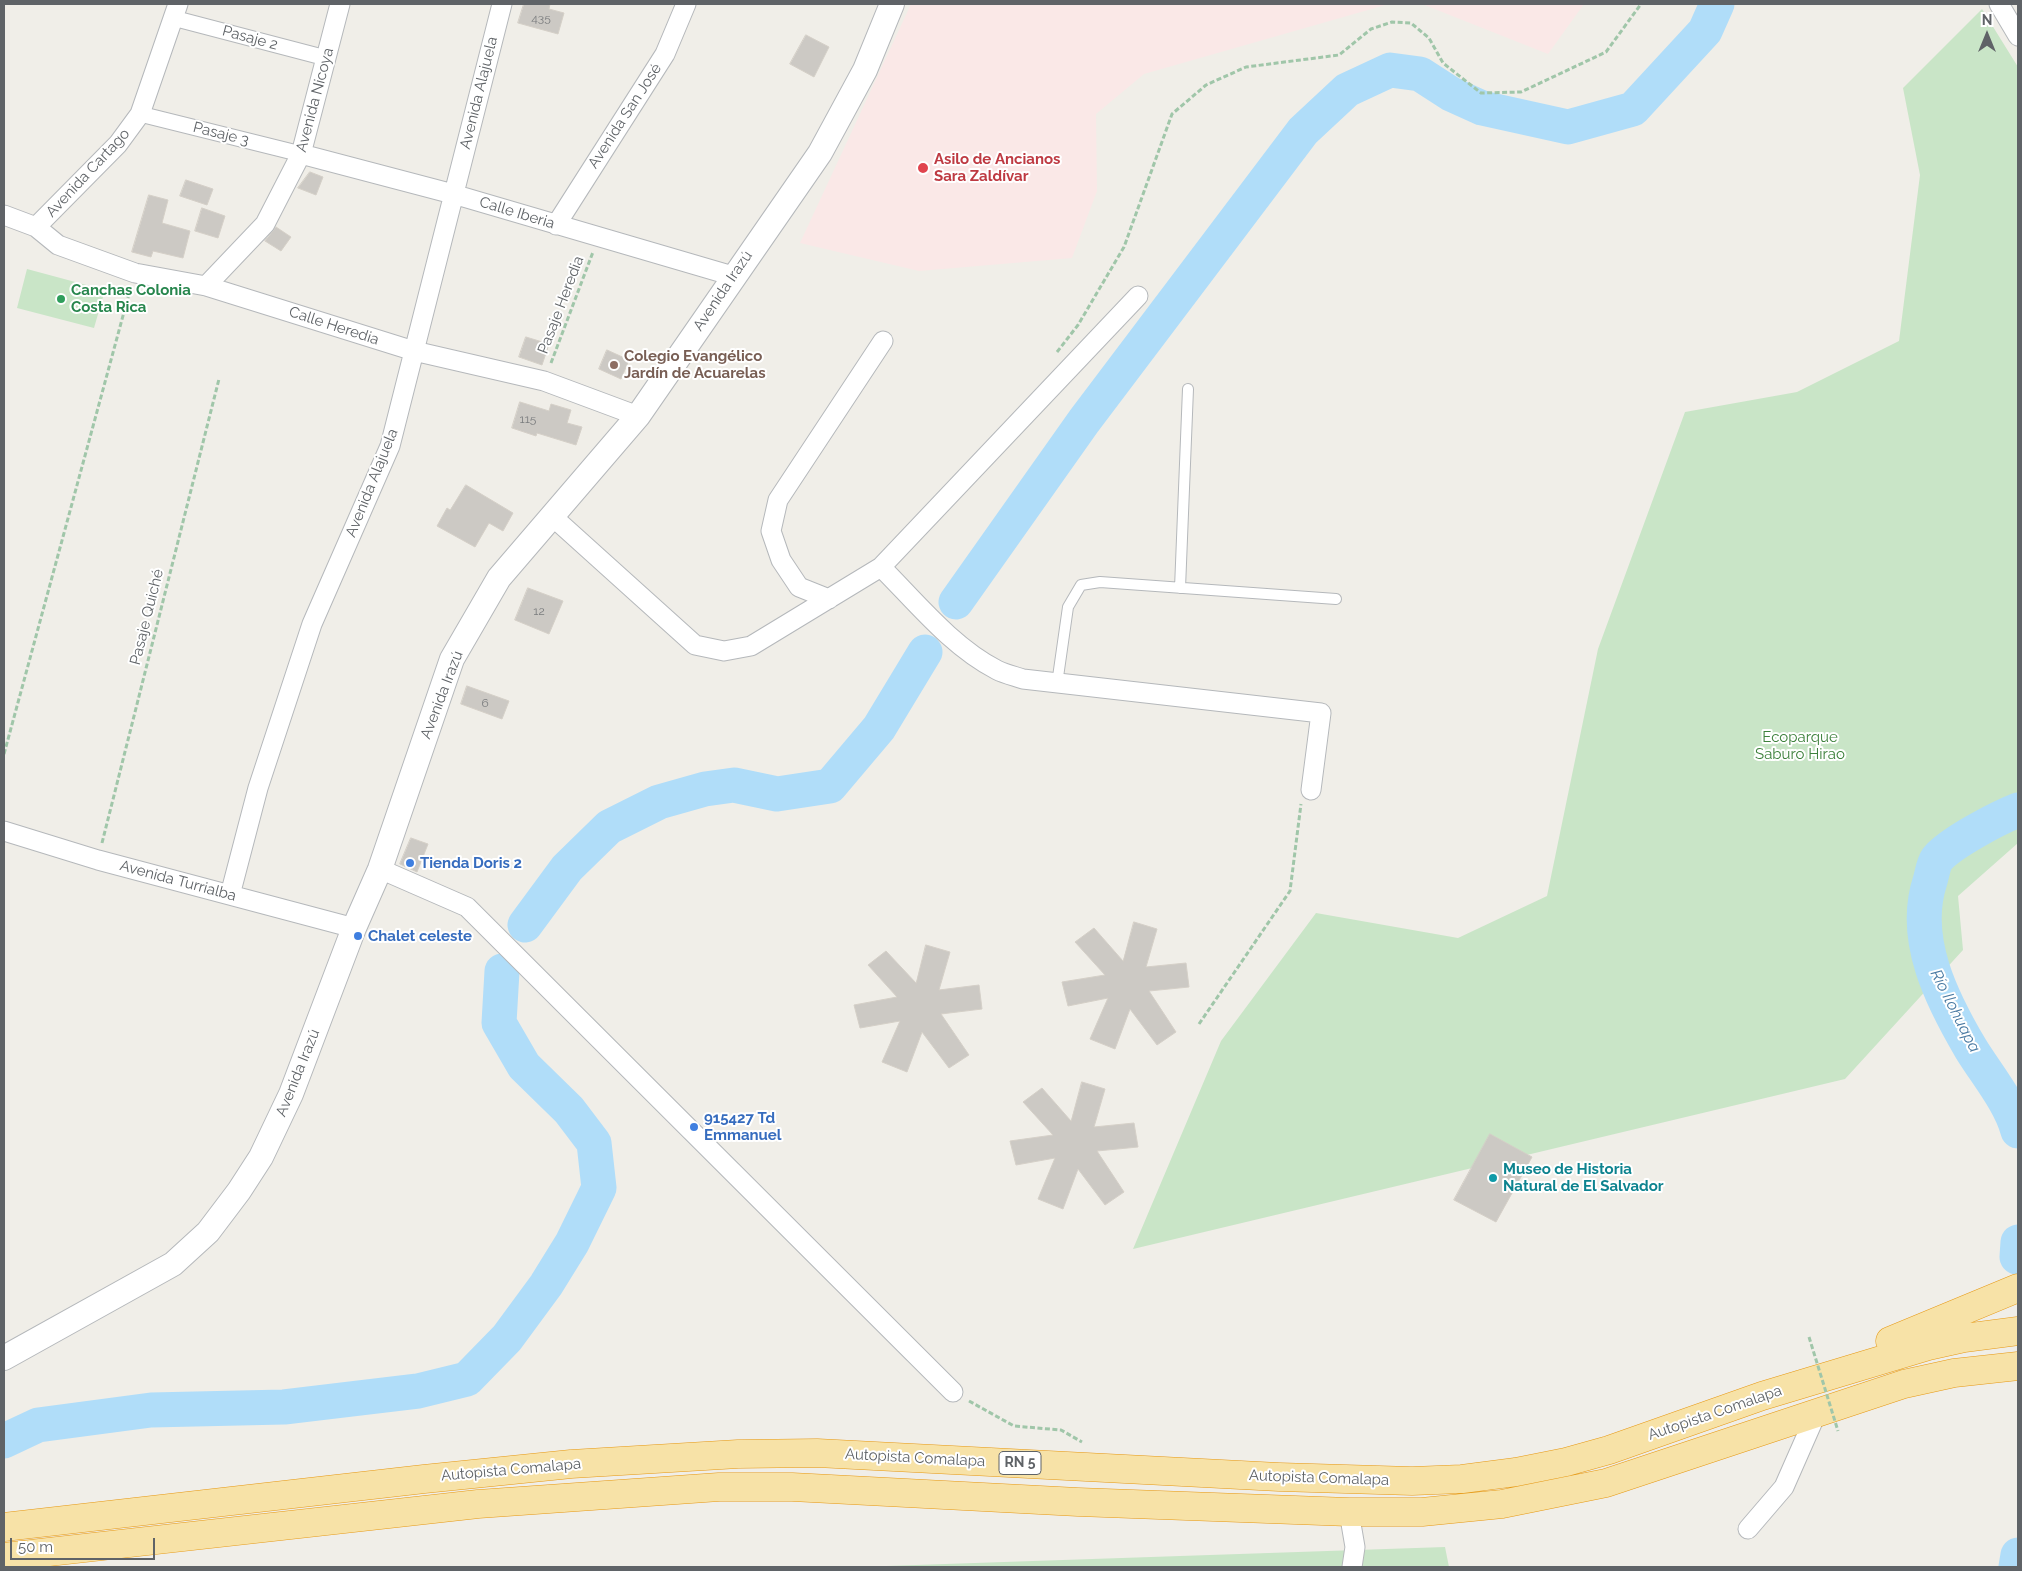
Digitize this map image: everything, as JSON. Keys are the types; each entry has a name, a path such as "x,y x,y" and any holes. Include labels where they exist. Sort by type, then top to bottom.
{"highway":[{"path":"1762,1396 2018,1288"},
{"name":"Autopista Comalapa","path":"4,1527 424,1478 571,1464 738,1454 827,1453 1298,1478 1412,1481 1462,1478 1516,1472 1566,1462 1609,1450 1762,1396 1928,1346 1964,1338 2018,1331"},
{"name":"Autopista Comalapa","path":"4,1557 478,1504 719,1488 792,1487 1078,1502 1349,1512 1422,1512 1502,1504 1606,1483 1817,1412 1930,1378 1993,1367 2018,1366"}],"street":[{"name":"Avenida Nicoya","path":"206,286 265,224 301,154 340,4"},
{"name":"Avenida Alajuela","path":"230,895 258,788 312,624 390,446 502,4"},
{"name":"Avenida San José","path":"556,225 665,54 686,4"},
{"name":"Avenida Irazú","path":"4,1358 173,1264 208,1232 262,1156 291,1094 354,928 380,869 452,659 499,578 638,416 733,276 820,153 865,70 892,4"},
{"path":"1999,4 2018,36"},
{"name":"Pasaje 2","path":"175,11 326,58"},
{"name":"Avenida Cartago","path":"36,227 118,144 140,114 175,11"},
{"name":"Pasaje 3","path":"140,114 301,154"},
{"name":"Calle Iberia","path":"301,154 453,194 733,276"},
{"name":"Calle Heredia","path":"4,215 36,227 58,244 134,273 206,286 414,351 544,381 638,416"},
{"path":"552,517 695,645 724,651 751,646 881,566 1138,296"},
{"path":"829,598 799,587 782,560 771,531 778,500 883,341"},
{"path":"881,566 948,634 970,652 1005,673 1022,679 1322,713 1311,790"},
{"name":"Avenida Turrialba","path":"4,831 98,860 354,928"},
{"path":"380,869 467,907 953,1392"},
{"path":"1748,1529 1784,1488 1817,1412"},
{"path":"1348,1566 1355,1547 1349,1512"}],"lane":[{"path":"1180,588 1188,389"},
{"path":"1057,684 1068,606 1081,585 1100,582 1336,599"}],"path":[{"path":"1054,355 1078,325 1124,247 1172,114 1206,85 1246,67 1339,55 1371,29 1392,22 1410,23 1417,28 1429,38 1443,63 1481,93 1521,92 1606,52 1641,4"},
{"name":"Pasaje Heredia","path":"544,381 599,238"},
{"path":"4,754 134,273"},
{"name":"Pasaje Quiché","path":"98,860 219,379"},
{"path":"1199,1024 1290,891 1301,802 1311,790"},
{"path":"1809,1337 1838,1431"},
{"path":"953,1392 1014,1426 1061,1430 1086,1445"}],"shaded area":[{"path":"911,4 1389,4 1144,74 1096,114 1097,191 1072,258 919,271 800,243"},
{"path":"1422,4 1584,4 1548,54"}],"green space":[{"name":"Ecoparque Saburo Hirao","path":"1982,9 2018,67 2018,843 1958,896 1963,950 1845,1079 1133,1249 1221,1041 1316,913 1458,938 1547,896 1598,649 1685,412 1797,392 1899,341 1920,175 1903,88"},
{"name":"Canchas Colonia Costa Rica","path":"27,269 105,290 94,328 17,308"},
{"path":"1445,1547 1449,1567 857,1567"}],"building":[{"path":"524,4 550,4 549,9 564,13 558,34 518,23"},
{"path":"806,35 829,47 814,77 790,64"},
{"path":"310,172 323,177 316,195 298,188"},
{"path":"186,180 213,189 207,205 180,196"},
{"path":"149,195 168,200 162,223 190,231 183,258 153,251 151,257 132,252"},
{"path":"202,208 225,216 218,238 195,231"},
{"path":"276,227 291,237 281,251 265,241"},
{"path":"526,337 549,344 542,365 519,357"},
{"name":"Colegio Evangélico Jardín de Acuarelas","path":"607,350 629,360 621,379 599,369"},
{"path":"520,402 549,411 551,404 571,410 567,423 582,427 576,445 537,433 536,436 512,428"},
{"path":"466,485 513,513 503,531 489,523 475,547 437,526 447,508 450,510"},
{"path":"528,588 563,601 549,634 515,620"},
{"path":"467,686 509,701 502,719 461,704"},
{"path":"411,838 428,844 417,872 400,864"},
{"path":"1134,922 1157,929 1146,967 1186,963 1189,987 1149,991 1176,1032 1157,1045 1130,1009 1115,1049 1090,1039 1108,998 1068,1006 1062,982 1105,975 1075,942 1094,928 1123,961"},
{"path":"926,945 950,952 939,990 979,985 982,1009 941,1014 969,1055 949,1068 922,1032 907,1072 882,1062 900,1021 860,1028 854,1005 897,997 868,965 886,951 916,983"},
{"path":"1082,1082 1105,1089 1094,1127 1134,1123 1138,1147 1097,1151 1124,1192 1105,1205 1078,1169 1063,1209 1038,1199 1055,1158 1016,1165 1010,1141 1053,1135 1023,1102 1042,1088 1071,1121"},
{"name":"Museo de Historia Natural de El Salvador","path":"1490,1134 1532,1157 1496,1222 1454,1200"}],"waterway":[{"path":"956,602 1084,421 1303,131 1347,90 1390,70 1420,74 1451,94 1482,108 1568,127 1633,109 1705,31 1717,4"},
{"path":"525,925 567,868 609,827 659,802 705,789 734,785 777,794 830,786 879,728 925,652"},
{"name":"Río Ilohuapa","path":"2018,810 1963,839 1937,859 1925,903 1924,925 1932,968 1940,990 1971,1049 2004,1099 2018,1131"},
{"path":"4,1441 38,1425 151,1410 284,1407 418,1391 467,1379 507,1338 546,1285 572,1243 599,1188 594,1143 569,1110 524,1066 499,1023 502,971"},
{"name":"Río Ilohuapa","path":"2017,1257 2018,1242"},
{"name":"Río Ilohuapa","path":"2016,1567 2018,1555"}],"place":[{"name":"Asilo de Ancianos Sara Zaldívar","path":"923,168"},
{"name":"Canchas Colonia Costa Rica","path":"61,299"},
{"name":"Colegio Evangélico Jardín de Acuarelas","path":"614,365"},
{"name":"Tienda Doris 2","path":"410,863"},
{"name":"Chalet celeste","path":"358,936"},
{"name":"915427 Td Emmanuel","path":"694,1127"},
{"name":"Museo de Historia Natural de El Salvador","path":"1493,1178"}]}
